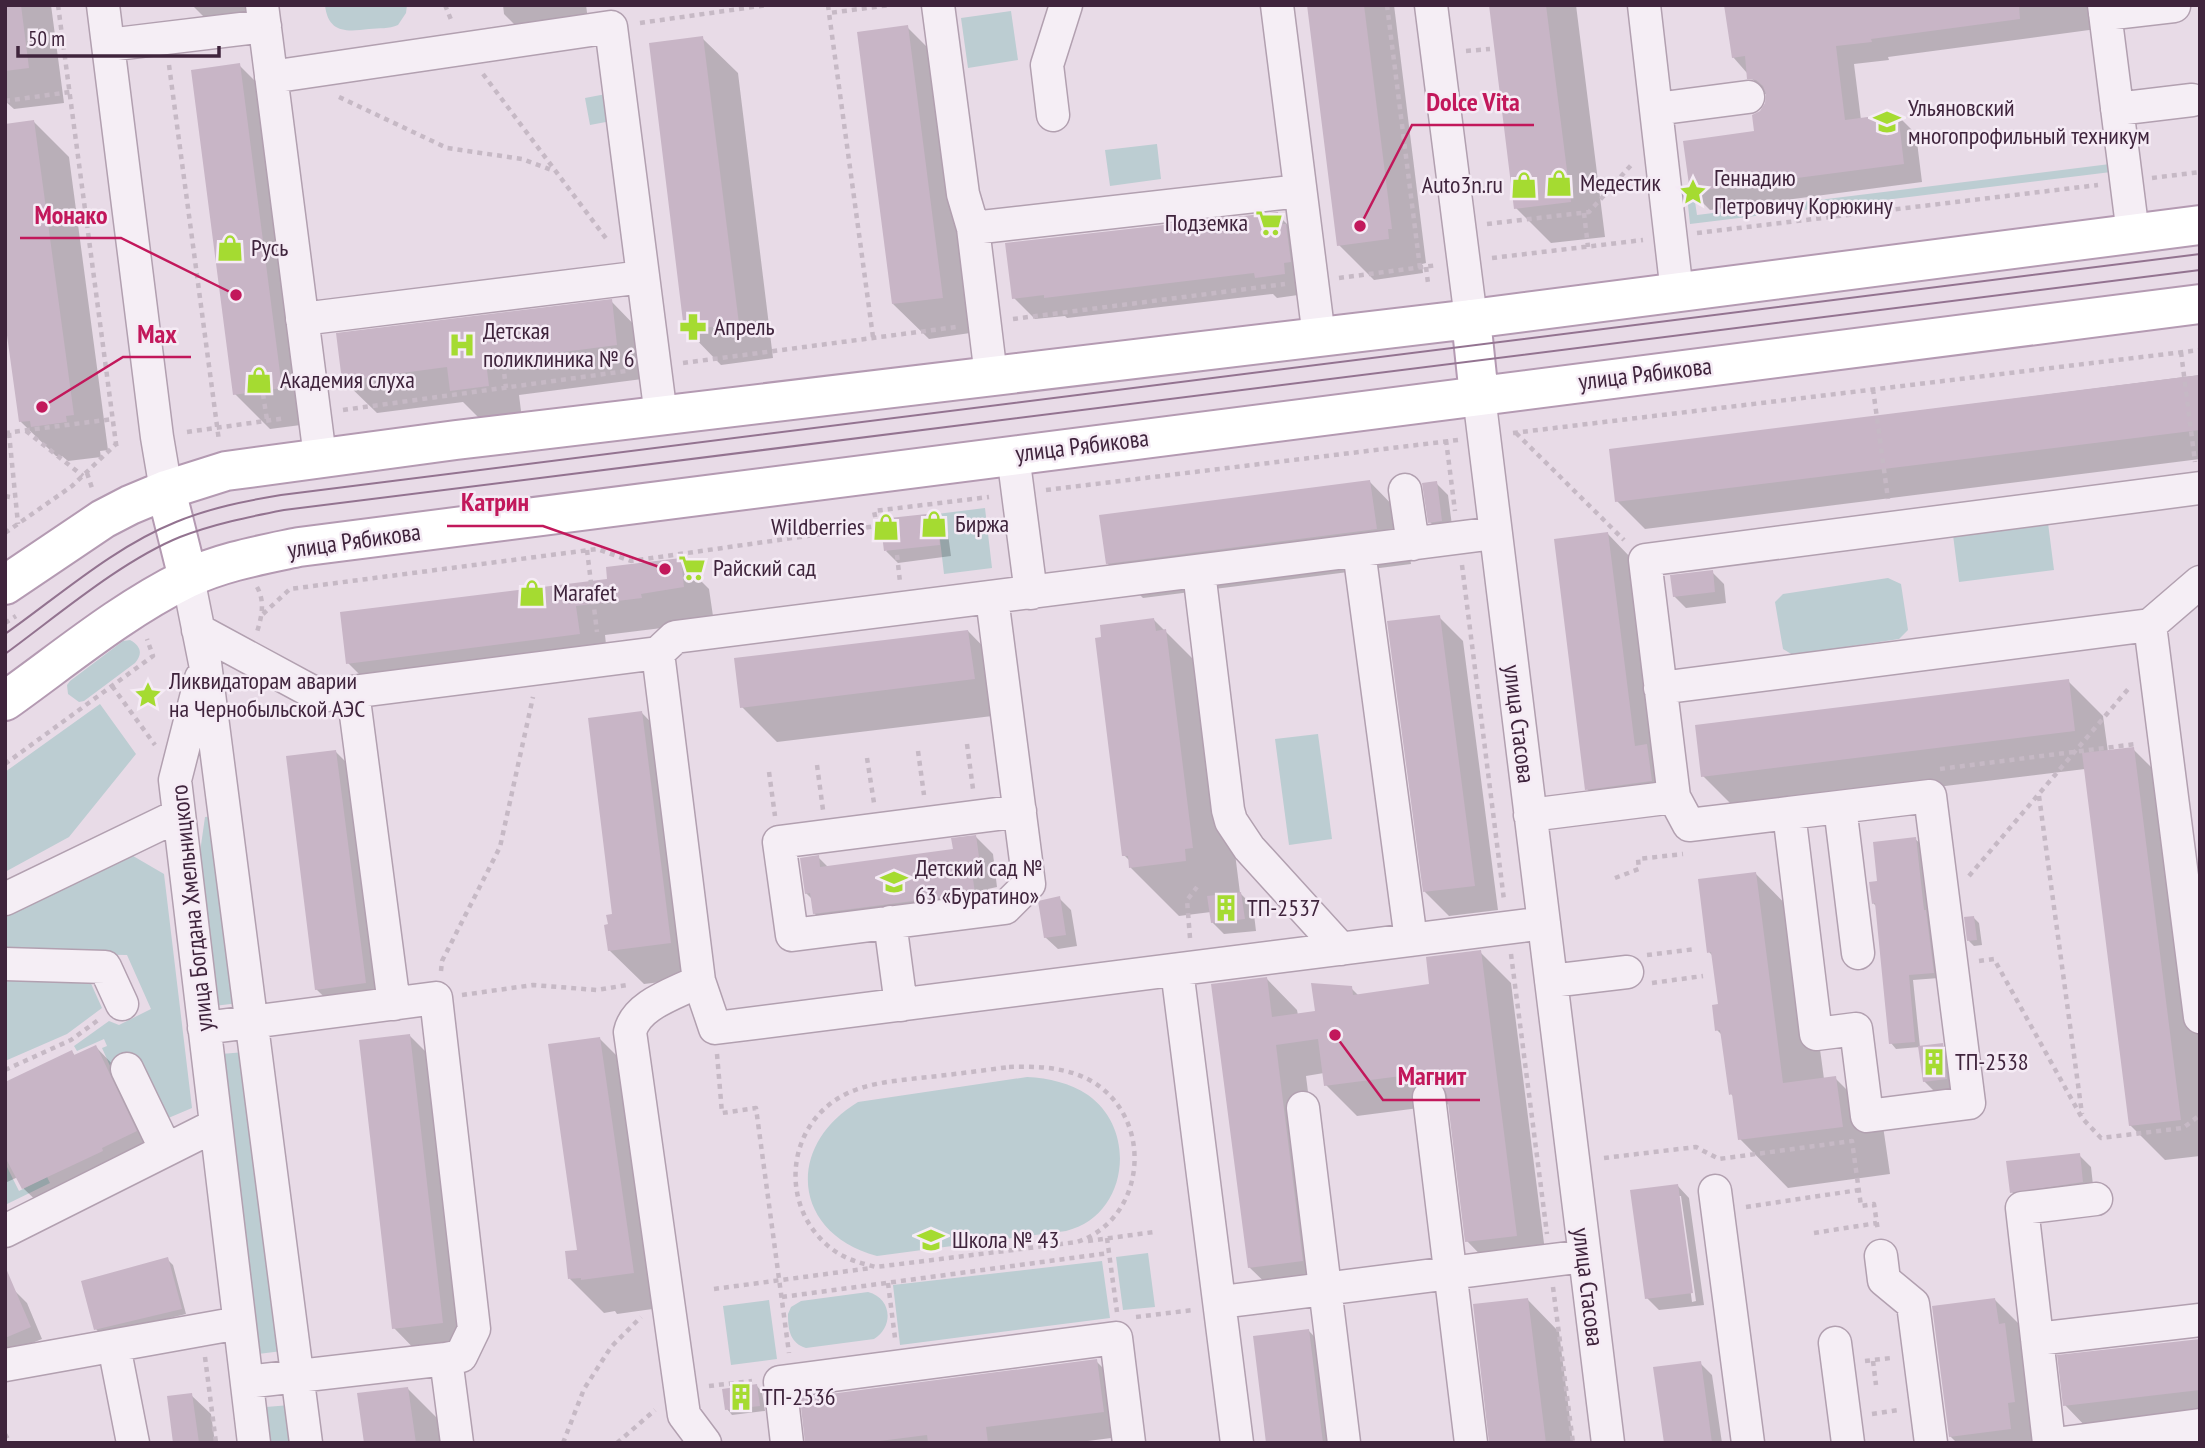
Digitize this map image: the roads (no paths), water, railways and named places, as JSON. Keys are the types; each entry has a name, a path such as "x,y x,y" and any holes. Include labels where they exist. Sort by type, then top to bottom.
{"main road":[{"path":"5,585 103,519 166,490 226,471 662,415 1471,319 2200,225"},
{"name":"улица Рябикова","path":"5,701 135,607 188,578 246,558 299,547 2200,304"},
{"name":"улица Стасова","path":"1471,319 1479,396"},
{"name":"улица Богдана Хмельницкого","path":"166,490 188,578"}],"street":[{"name":"улица Богдана Хмельницкого","path":"103,5 155,424 166,490"},
{"path":"938,5 962,194 972,228 991,376"},
{"path":"1054,115 1047,65 1066,5"},
{"path":"1277,5 1319,337"},
{"name":"улица Стасова","path":"1431,5 1471,319"},
{"path":"1644,5 1677,293"},
{"path":"2133,234 2105,10 2174,6"},
{"path":"108,45 166,38 264,15 320,457"},
{"path":"271,76 464,49 602,21 639,278 662,415"},
{"path":"1657,121 1748,97"},
{"path":"2117,109 2192,100"},
{"path":"972,228 1300,191"},
{"path":"302,319 639,278"},
{"name":"улица Стасова","path":"1479,396 1608,1443"},
{"path":"1013,455 1031,593"},
{"path":"1405,490 1413,544"},
{"path":"1789,813 1816,1034 1856,1029 1867,1116 1969,1103 1930,796 1689,825 1674,797 1645,560 1892,527 2199,491"},
{"path":"198,630 320,696 657,653 675,637 1496,533"},
{"path":"1359,551 1412,940"},
{"path":"1199,572 1231,821 1249,848 1341,949"},
{"name":"улица Богдана Хмельницкого","path":"188,578 205,663 175,780 254,1443"},
{"path":"1660,688 2150,625 2200,582"},
{"path":"992,598 1020,811 1029,884 1005,908 792,935 779,842 1020,811"},
{"path":"2150,625 2200,1017"},
{"path":"657,653 699,981 715,1028 1544,923"},
{"path":"205,663 306,1443"},
{"path":"353,692 394,1003"},
{"path":"1530,815 1674,797"},
{"path":"1840,807 1858,953"},
{"path":"5,899 179,815"},
{"path":"890,922 901,1005"},
{"path":"5,964 106,967 122,1004"},
{"path":"1184,969 1237,1443"},
{"path":"1551,981 1635,971"},
{"path":"699,981 643,1010 633,1021 630,1030 684,1415 705,1443"},
{"path":"204,1028 436,998 474,1329 461,1356 247,1382"},
{"path":"127,1069 166,1150"},
{"path":"1429,1097 1471,1443"},
{"path":"1303,1108 1344,1443"},
{"path":"5,1231 216,1125"},
{"path":"2049,1443 2022,1208 2096,1199"},
{"path":"1716,1201 1748,1443"},
{"path":"1221,1304 1585,1256"},
{"path":"1881,1256 1884,1280 1913,1304 1931,1443"},
{"path":"2036,1339 2200,1320"},
{"path":"5,1365 239,1323"},
{"path":"787,1443 786,1381 1116,1338 1129,1443"},
{"path":"114,1346 133,1443"},
{"path":"1837,1354 1846,1430"},
{"path":"446,1359 457,1443"},
{"path":"2063,1443 2200,1425"}],"tram line":[{"path":"5,634 109,558 153,532 228,505 268,497 2200,254"},
{"path":"5,654 90,590 158,547 206,528 284,510 2200,270"}],"place":[{"name":"Ульяновский многопрофильный техникум","path":"1887,122"},
{"name":"Медестик","path":"1559,183"},
{"name":"Auto3n.ru","path":"1524,185"},
{"name":"Геннадию Петровичу Корюкину","path":"1693,192"},
{"name":"Подземка","path":"1269,223"},
{"name":"Dolce Vita","path":"1360,226"},
{"name":"Русь","path":"230,248"},
{"name":"Монако","path":"236,295"},
{"name":"Апрель","path":"693,327"},
{"name":"Детская поликлиника № 6","path":"462,345"},
{"name":"Академия слуха","path":"259,380"},
{"name":"Max","path":"42,407"},
{"name":"Биржа","path":"934,524"},
{"name":"Wildberries","path":"886,527"},
{"name":"Райский сад","path":"692,568"},
{"name":"Катрин","path":"665,569"},
{"name":"Marafet","path":"532,593"},
{"name":"Ликвидаторам аварии на Чернобыльской АЭС","path":"148,695"},
{"name":"Детский сад № 63 «Буратино»","path":"894,882"},
{"name":"ТП-2537","path":"1226,908"},
{"name":"Магнит","path":"1335,1035"},
{"name":"ТП-2538","path":"1934,1062"},
{"name":"Школа № 43","path":"931,1240"},
{"name":"ТП-2536","path":"741,1397"}]}
